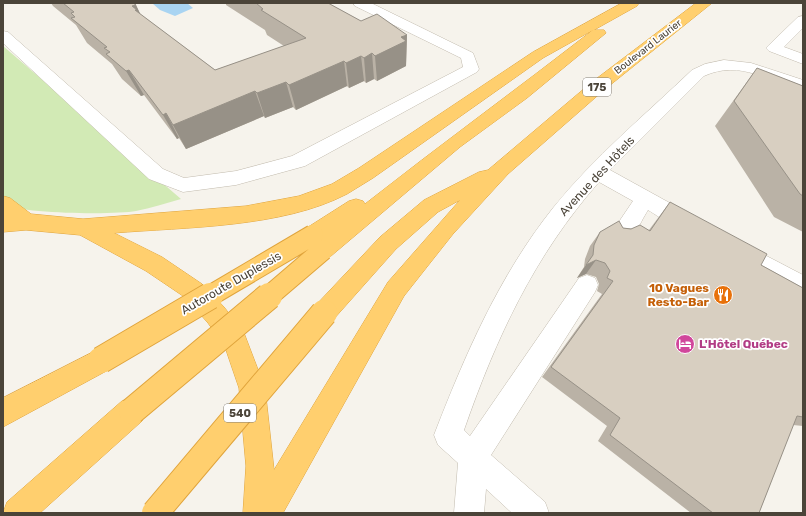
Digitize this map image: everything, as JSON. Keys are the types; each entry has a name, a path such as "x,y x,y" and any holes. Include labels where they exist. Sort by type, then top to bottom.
{"highway":[{"path":"3,224 26,222 84,228 246,214 301,203 339,189 366,173 538,55 632,3"},
{"path":"18,513 318,243 521,94 638,3"},
{"name":"Boulevard Laurier","path":"501,169 598,86 705,3"},
{"path":"266,513 396,289 446,228 501,169"},
{"name":"540","path":"155,513 324,313 388,243 431,206 501,169"},
{"path":"3,204 26,222"},
{"path":"84,228 154,264 194,291 216,315 235,341 252,388 260,466 258,513"},
{"name":"Autoroute Duplessis","path":"3,413 318,243"}],"street":[{"path":"3,35 156,174 183,185 236,178 298,161 471,69 468,56 360,3"},
{"path":"803,20 774,48 803,59"},
{"name":"Avenue des Hôtels","path":"473,457 448,435 479,352 514,284 560,214 597,172 698,73 705,69 723,64 742,66 803,86"},
{"path":"597,172 803,286"},
{"path":"621,235 645,199"},
{"path":"469,513 473,457 587,285"},
{"path":"473,457 534,513"}],"green space":[{"path":"3,46 181,199 136,211 109,213 47,212 28,210 3,204"}],"water":[{"path":"152,3 187,3 193,8 175,16 160,10"}],"building":[{"path":"63,3 133,3 136,5 132,6 137,10 135,10 215,70 306,38 261,10 263,9 256,3 328,3 361,21 377,14 407,35 401,37 406,41 375,56 372,53 364,58 361,56 346,63 344,61 289,85 286,82 257,93 255,91 173,125 166,113 163,115 129,70 126,71 106,54 110,52 104,48 107,47 71,18 75,17 71,13 74,12"},
{"path":"757,68 803,86 803,196 800,194 734,101"},
{"name":"L'Hôtel Québec","path":"670,202 767,254 761,265 803,288 803,417 797,416 759,513 713,513 610,435 620,418 551,367 613,281 607,278 610,271 605,263 596,260 586,265 593,255 594,245 600,232 619,221 623,228 631,229 640,225 650,231"}],"place":[{"name":"10 Vagues Resto-Bar","path":"723,295"},
{"name":"L'Hôtel Québec","path":"685,344"}]}
